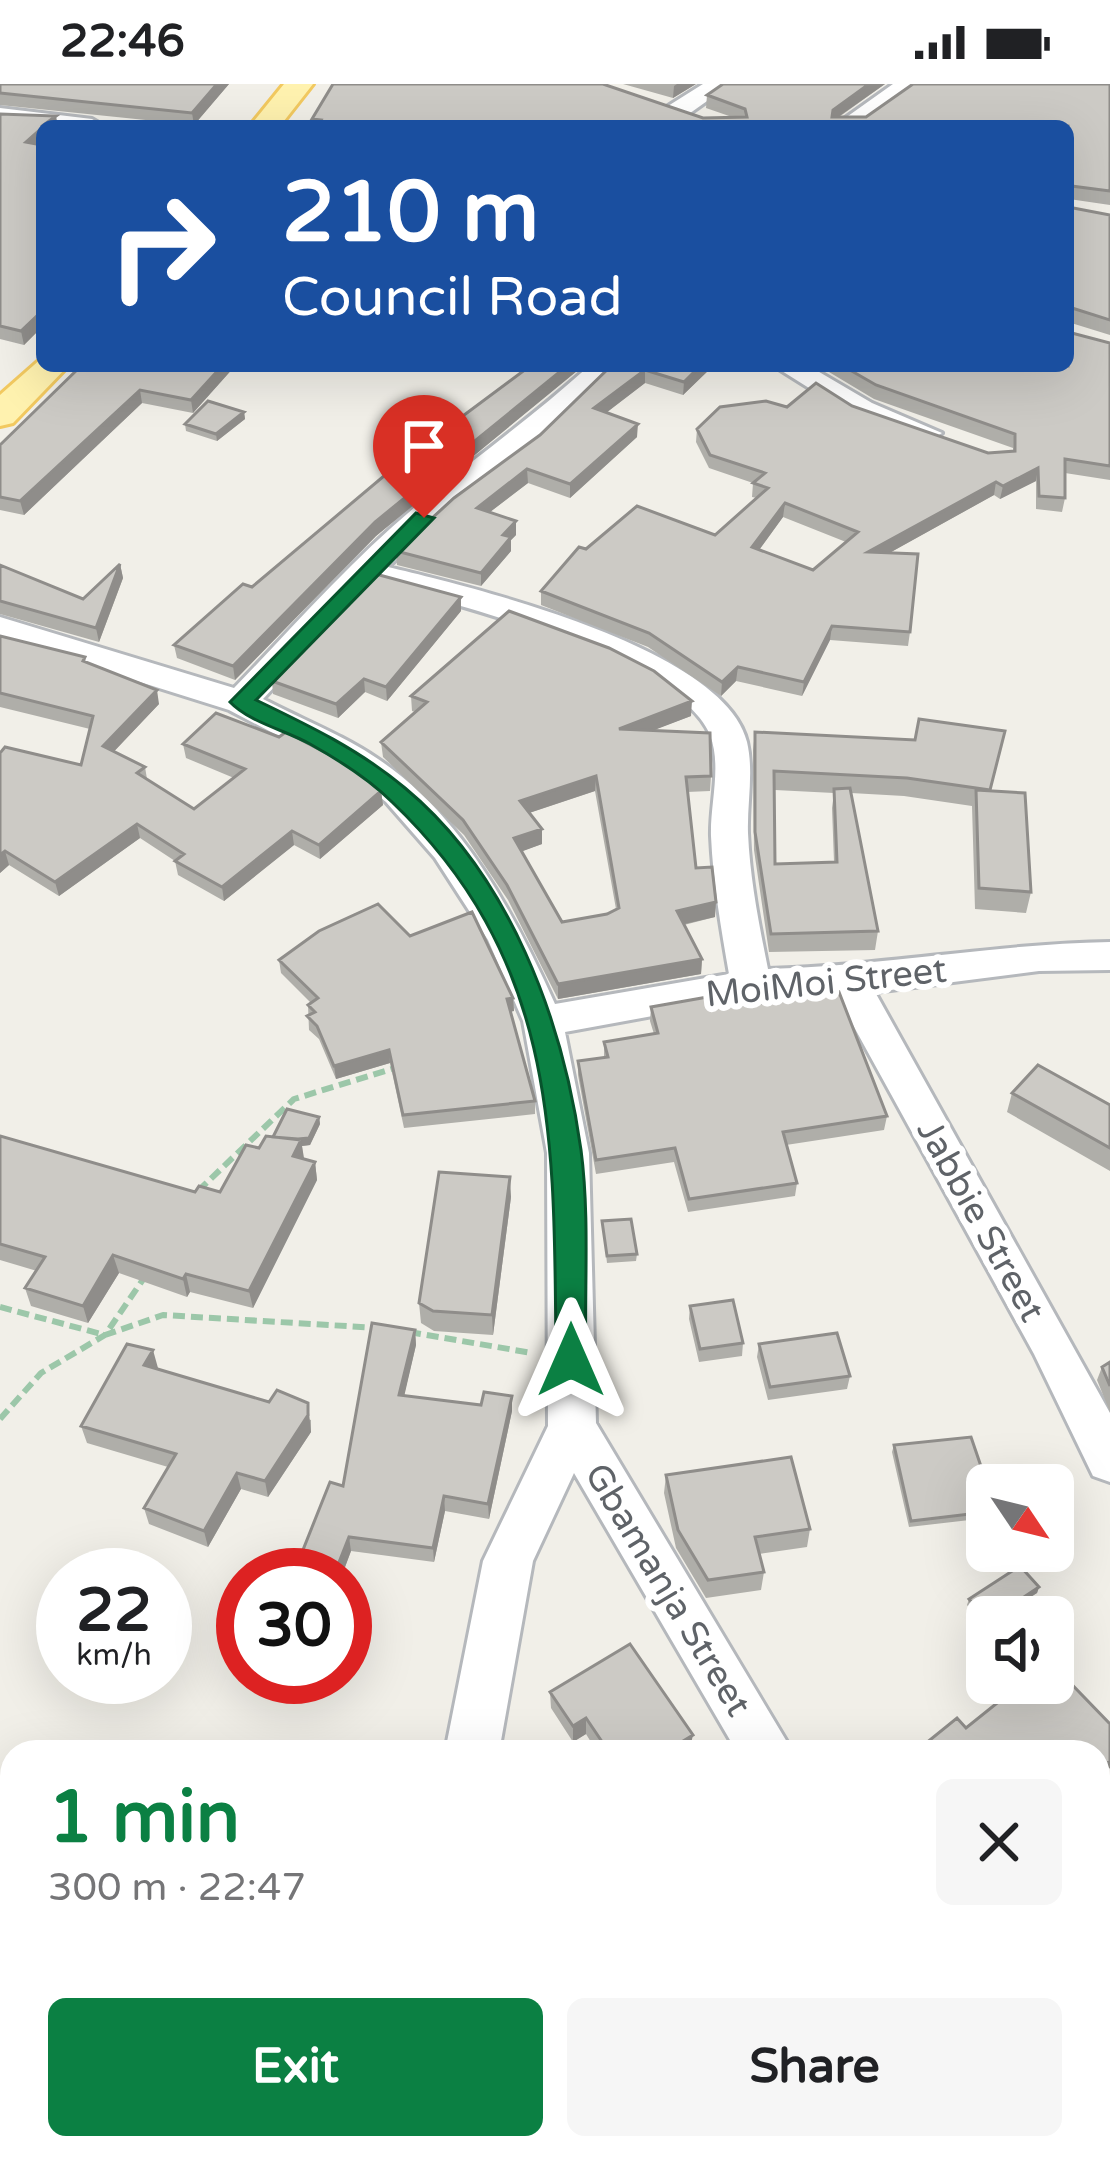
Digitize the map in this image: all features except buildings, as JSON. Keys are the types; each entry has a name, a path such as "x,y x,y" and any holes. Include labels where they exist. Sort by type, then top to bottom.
{"main road":[{"path":"271,120 298,84"},
{"path":"287,120 314,84"},
{"path":"0,395 36,361"},
{"path":"0,415 45,372"}],"street":[{"path":"710,120 668,108 719,84"},
{"path":"855,120 909,84"},
{"path":"3,119 36,120 55,88"},
{"path":"241,702 365,571 599,372"},
{"path":"798,372 862,409 962,445"},
{"path":"365,571 523,614 640,663 709,702 727,731 729,835 751,984"},
{"path":"0,627 241,702 321,740 398,794 448,849 506,937 543,1021 568,1153 572,1426 508,1562 474,1740"},
{"name":"MoiMoi Street","path":"543,1021 751,984 849,981 1039,957 1110,956"},
{"name":"Jabbie Street","path":"849,981 1051,1342 1110,1461"},
{"name":"Gbamanja Street","path":"572,1426 759,1740"}],"path":[{"path":"185,1206 294,1099 410,1065"},
{"path":"105,1336 145,1276"},
{"path":"0,1307 105,1336"},
{"path":"0,1418 40,1373 105,1336 163,1315 392,1329 571,1360"}],"route":[{"path":"424,518 365,571 241,702 321,740 398,794 448,849 506,937 543,1021 568,1153 571,1360"}]}
